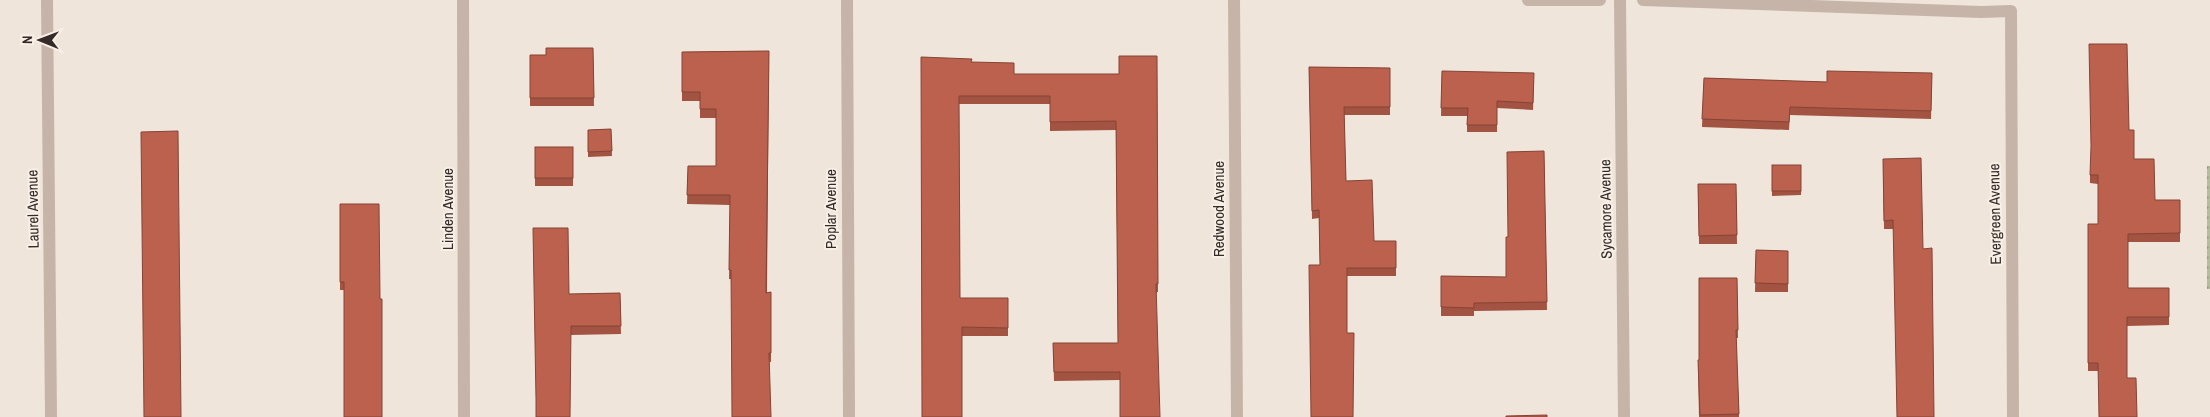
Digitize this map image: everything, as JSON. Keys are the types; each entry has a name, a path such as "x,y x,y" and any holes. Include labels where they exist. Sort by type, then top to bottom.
{"street":[{"name":"Laurel Avenue","path":"47,0 51,417"},
{"name":"Linden Avenue","path":"463,0 464,417"},
{"name":"Poplar Avenue","path":"846,0 849,417"},
{"name":"Redwood Avenue","path":"1234,0 1237,417"},
{"path":"1528,0 1600,0"},
{"name":"Sycamore Avenue","path":"1620,0 1624,417"},
{"name":"Evergreen Avenue","path":"1643,0 1981,12 2011,11 2013,417"}],"green space":[{"path":"2207,166 2210,166 2210,289 2207,289"}],"building":[{"path":"2089,44 2127,44 2129,130 2134,130 2134,159 2154,159 2155,200 2180,200 2180,233 2128,234 2128,288 2169,288 2169,317 2127,317 2127,378 2136,378 2137,417 2099,417 2098,363 2088,363 2088,224 2098,224 2098,175 2090,175"},
{"path":"546,48 593,48 594,98 530,98 530,55 546,55"},
{"path":"769,51 766,293 771,292 771,353 769,353 771,417 732,417 731,270 729,270 730,195 687,195 688,166 716,166 716,109 700,109 700,92 682,92 682,52"},
{"path":"1119,56 1157,56 1158,284 1156,284 1160,417 1120,417 1120,372 1054,372 1053,343 1118,343 1116,121 1050,122 1050,96 959,96 960,298 1008,298 1008,328 962,327 962,417 922,417 921,57 972,59 971,62 1014,63 1014,74 1119,74"},
{"path":"1309,67 1390,68 1390,107 1344,107 1346,181 1372,180 1374,241 1396,241 1396,268 1347,268 1347,333 1354,333 1353,417 1311,417 1309,265 1320,265 1319,210 1312,211"},
{"path":"1442,71 1534,73 1533,103 1497,101 1497,125 1467,125 1468,108 1441,108"},
{"path":"1827,71 1932,73 1931,111 1790,107 1789,122 1702,119 1704,78 1827,82"},
{"path":"611,129 612,151 588,152 588,130"},
{"path":"178,131 181,417 144,417 141,132"},
{"path":"535,147 573,147 573,178 535,178"},
{"path":"1544,151 1547,302 1474,303 1474,308 1441,307 1441,276 1506,277 1506,237 1508,237 1507,152"},
{"path":"1921,158 1923,249 1932,248 1934,417 1897,417 1893,220 1884,221 1883,159"},
{"path":"1772,165 1801,165 1801,191 1772,191"},
{"path":"1698,184 1736,184 1737,235 1699,236"},
{"path":"340,204 379,204 380,299 382,299 382,417 344,417 344,282 340,282"},
{"path":"533,228 568,228 569,294 620,293 621,326 571,326 570,417 536,417"},
{"path":"1756,250 1788,251 1788,284 1755,283"},
{"path":"1699,278 1737,278 1738,330 1736,330 1739,414 1700,415 1698,360"},
{"path":"1547,415 1547,417 1506,417 1506,416"}]}
